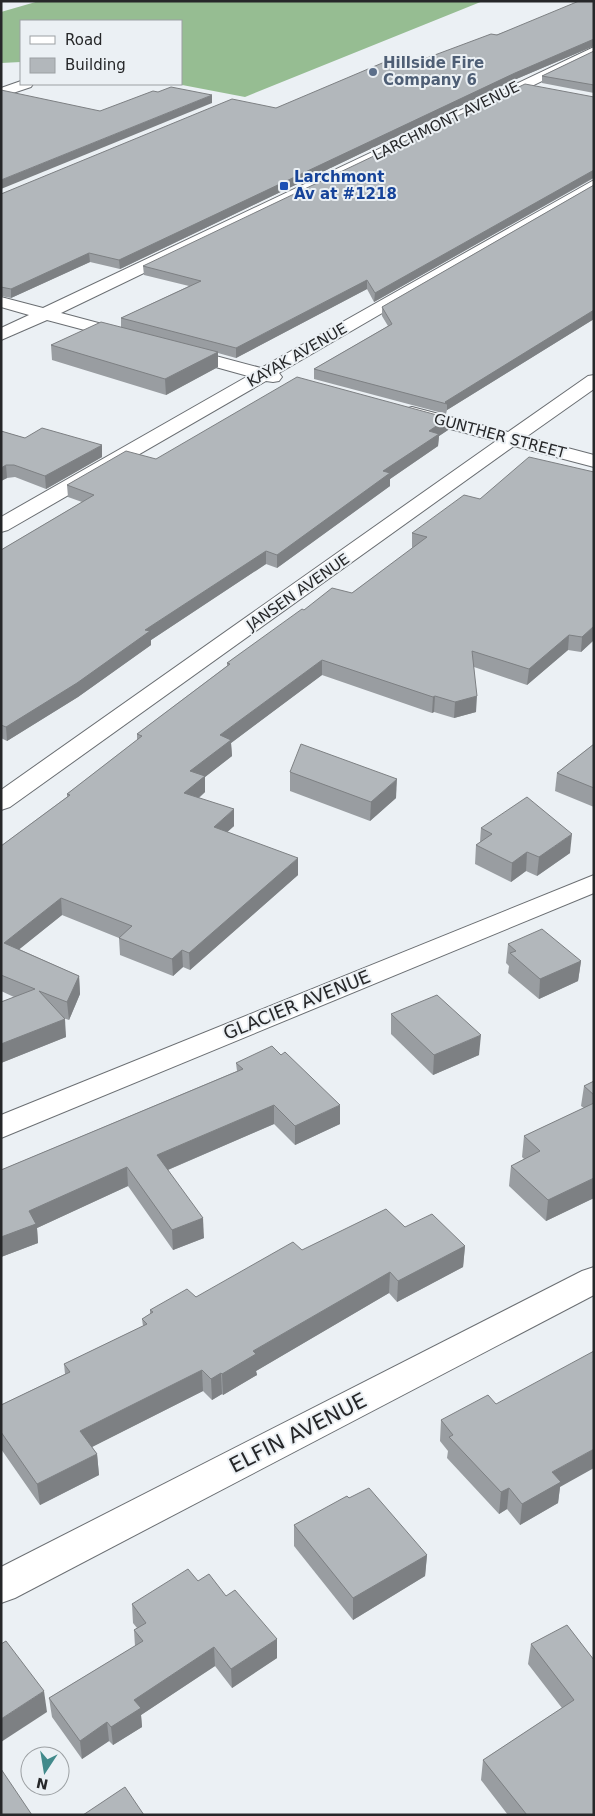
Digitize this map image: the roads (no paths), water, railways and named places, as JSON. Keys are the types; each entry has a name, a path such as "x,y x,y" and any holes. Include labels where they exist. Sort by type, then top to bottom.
{"street":[{"name":"LARCHMONT AVENUE","path":"1,335 594,51"},
{"path":"1,93 23,85"},
{"path":"520,85 547,90"},
{"name":"KAYAK AVENUE","path":"1,526 594,184"},
{"path":"1,302 140,340"},
{"path":"168,348 292,381"},
{"name":"JANSEN AVENUE","path":"1,802 594,380"},
{"name":"GUNTHER STREET","path":"397,409 594,462"},
{"name":"GLACIER AVENUE","path":"1,1127 594,883"},
{"name":"ELFIN AVENUE","path":"1,1586 594,1280"}],"place":[{"name":"Hillside Fire Company 6","path":"373,72"},
{"name":"Larchmont Av at #1218","path":"284,186"}]}
